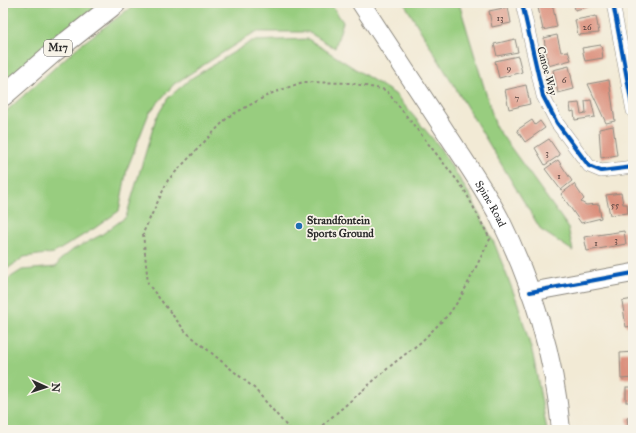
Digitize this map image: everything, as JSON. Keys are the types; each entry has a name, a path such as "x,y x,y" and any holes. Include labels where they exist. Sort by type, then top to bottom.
{"main road":[{"name":"M17","path":"3,96 55,51 116,3"},
{"name":"Spine Road","path":"361,3 489,199 512,244 546,341 559,400 561,430"},
{"path":"530,292 633,273"}],"street":[{"name":"Canoe Way","path":"522,3 543,96 548,107 584,161 594,169 601,171 633,167"},
{"path":"613,3 633,111"}],"path":[{"path":"290,430 254,388 186,332 148,284 143,233 168,180 228,117 270,94 303,82 350,83 386,90 464,189 490,239 461,297 449,314 421,342 394,363 317,430"}],"green space":[{"path":"3,3 103,3 3,84"},
{"path":"137,3 330,3 343,22 335,48 308,32 255,32 174,84 149,113 127,169 119,211 95,228 54,253 24,257 3,272 3,114 79,46"},
{"path":"404,3 459,3 496,127 568,227 573,251 541,230"},
{"name":"Strandfontein Sports Ground","path":"308,39 395,94 438,145 471,197 495,245 518,304 533,355 547,430 3,430 3,282 22,270 56,267 60,260 74,249 101,235 126,217 156,118 168,98 190,79 252,41"}],"building":[{"path":"537,3 552,3 557,27 543,30"},
{"path":"574,3 595,3 595,5 575,10"},
{"path":"508,7 511,23 492,27 489,11"},
{"path":"596,16 599,33 578,35 575,20"},
{"path":"557,35 561,52 568,51 571,60 548,66 544,38"},
{"path":"515,39 518,52 497,56 494,44"},
{"path":"601,45 603,58 585,61 582,48"},
{"path":"518,56 522,72 499,78 495,61"},
{"path":"569,66 574,89 558,93 553,70"},
{"path":"609,80 615,121 606,123 588,84"},
{"path":"526,85 530,104 509,109 505,90"},
{"path":"591,100 595,117 575,120 574,111 571,112 570,104 579,103 581,114 586,113 585,101"},
{"path":"532,120 535,125 540,121 545,128 525,142 517,130"},
{"path":"613,126 617,155 601,158 599,129"},
{"path":"549,139 560,155 545,165 535,148"},
{"path":"558,160 572,181 561,190 545,169"},
{"path":"574,184 584,199 581,202 586,205 599,204 601,218 581,223 561,194"},
{"path":"621,193 623,204 627,204 628,213 610,215 606,195"},
{"path":"624,231 626,244 587,251 584,237"},
{"path":"633,299 633,326 626,327 622,301"},
{"path":"633,352 633,378 621,379 620,353"},
{"path":"626,387 633,387 633,402 626,402"},
{"path":"633,417 633,430 629,430 627,418"}],"cycle path":[{"path":"522,3 543,96 557,123 589,166 601,171 633,167"},
{"path":"613,3 633,111"},
{"path":"530,292 633,273"}],"place":[{"name":"Strandfontein Sports Ground","path":"299,226"}]}
